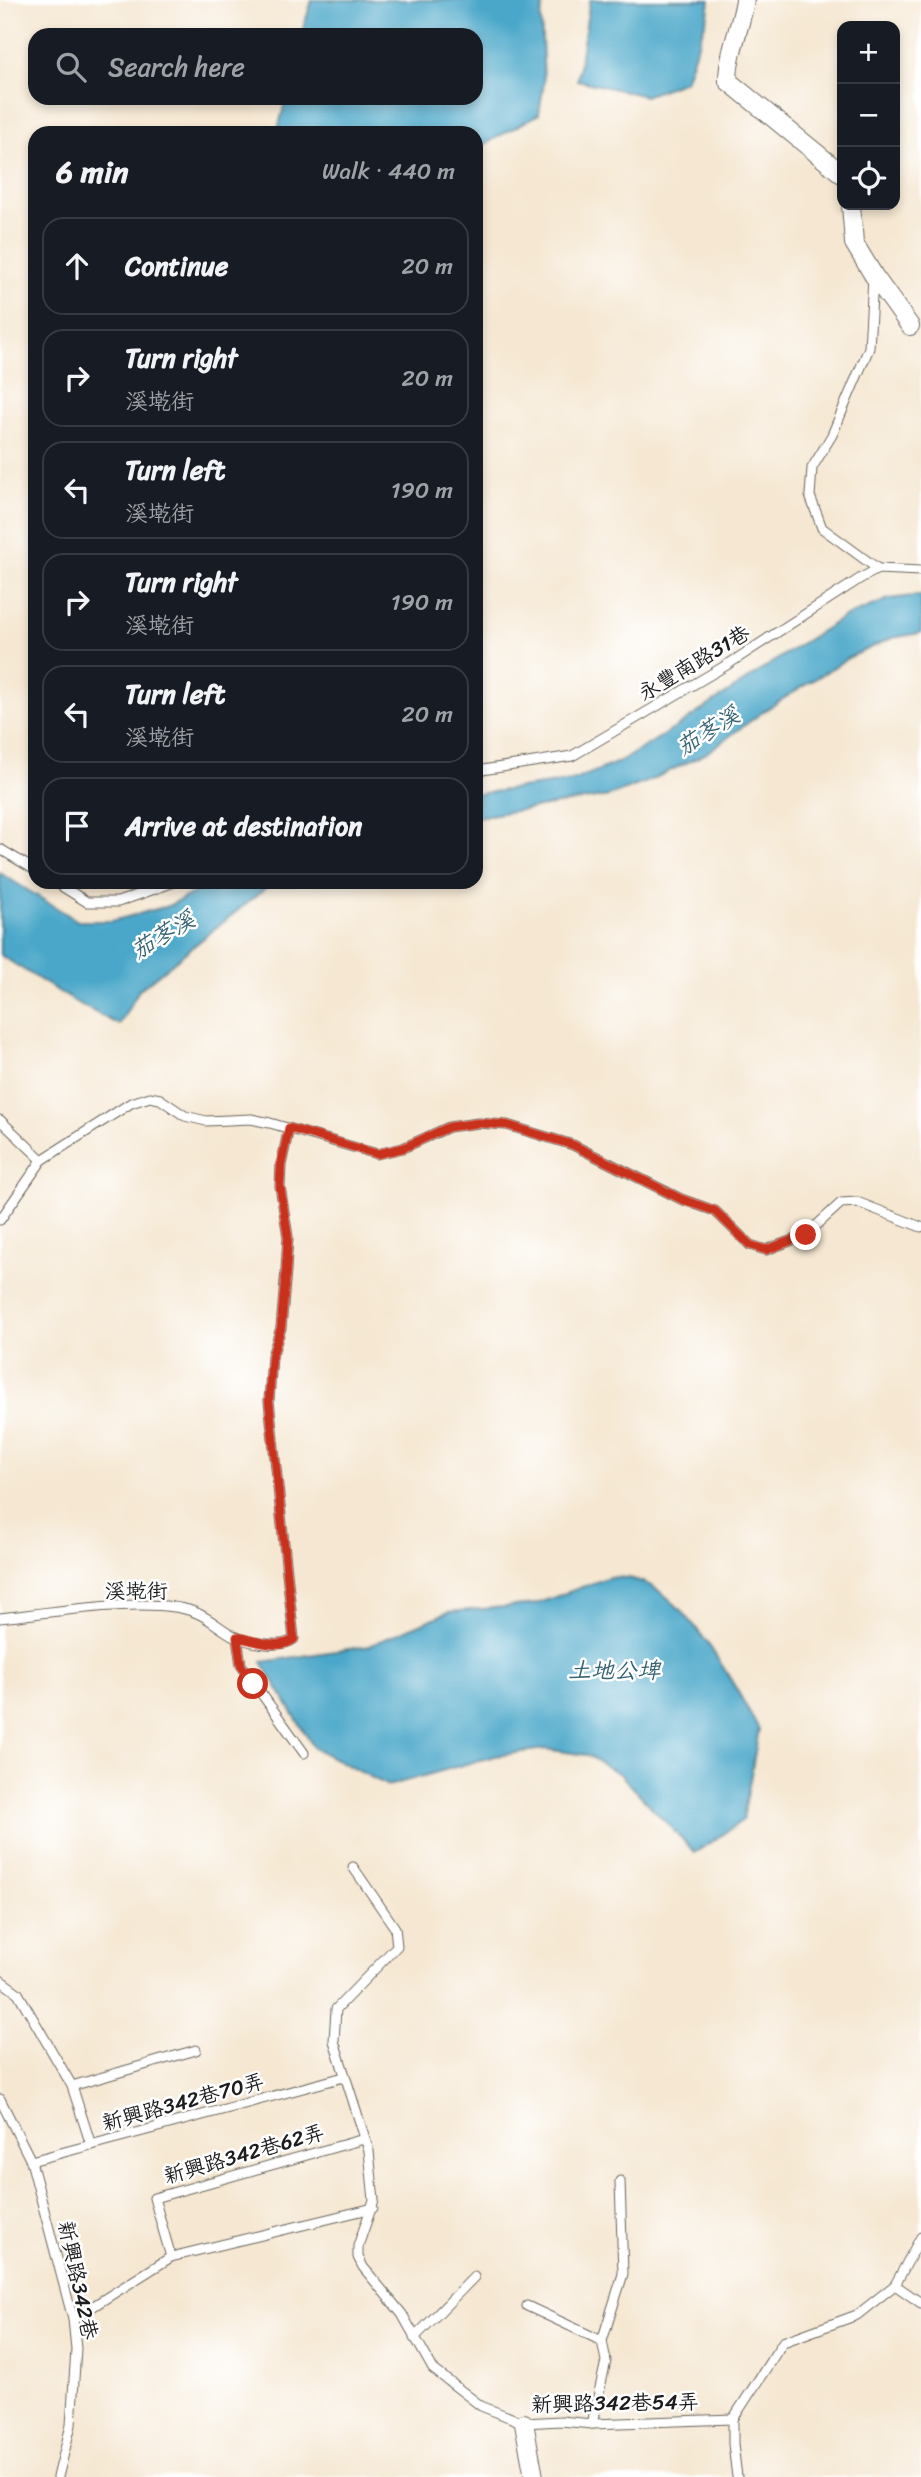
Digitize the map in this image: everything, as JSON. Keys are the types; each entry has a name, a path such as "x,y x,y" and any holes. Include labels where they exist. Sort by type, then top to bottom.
{"street":[{"path":"745,0 743,18 728,64 728,80 837,170"},
{"path":"851,210 854,243 910,326"},
{"path":"524,2423 534,2477"}],"lane":[{"path":"874,276 869,348 832,435 812,468 810,496 822,528 878,569 921,571"},
{"name":"永豐南路31巷","path":"483,770 572,756 730,663 878,569"},
{"path":"0,849 28,866"},
{"path":"66,889 87,902 118,902 154,889"},
{"path":"0,1220 42,1160 131,1103 150,1097 160,1099 185,1116 206,1121 251,1119 377,1154 403,1148 449,1127 478,1123 507,1125 573,1145 681,1199 715,1211 750,1245 766,1250 806,1235 841,1203 857,1202 921,1227"},
{"path":"0,1120 42,1160"},
{"name":"溪墘街","path":"0,1618 148,1604 198,1613 237,1637 270,1644 289,1643 294,1639 269,1401 272,1356 281,1328 286,1270 288,1237 280,1186 281,1165 289,1128"},
{"path":"237,1637 241,1665 304,1753"},
{"name":"新興路342巷54弄","path":"353,1867 395,1928 397,1946 336,2009 334,2040 369,2151 374,2200 358,2246 358,2257 363,2267 402,2314 433,2369 481,2406 524,2423 561,2421 592,2424 733,2419"},
{"path":"0,1980 18,1993 72,2086 90,2145"},
{"path":"72,2086 196,2050"},
{"name":"新興路342巷70弄","path":"31,2161 344,2077"},
{"name":"新興路342巷","path":"0,2099 31,2161 73,2319 76,2349 71,2425 58,2477"},
{"name":"新興路342巷62弄","path":"172,2258 154,2198 364,2138"},
{"path":"592,2424 606,2361 602,2341 623,2274 620,2181"},
{"path":"73,2319 172,2258 373,2208"},
{"path":"737,2477 733,2419 783,2342 857,2315 895,2285 921,2237"},
{"path":"414,2338 474,2277"},
{"path":"895,2285 921,2303"},
{"path":"527,2306 602,2341"}],"water":[{"path":"312,0 544,0 541,17 544,82 539,114 483,145 483,126 279,126 284,105 483,105 483,28 303,28"},
{"path":"590,0 710,0 708,15 685,81 645,96 577,80"},
{"name":"茄苳溪","path":"921,595 921,633 892,638 850,657 767,709 705,754 649,781 609,796 483,816 483,793 572,781 621,761 844,617 889,599"},
{"name":"茄苳溪","path":"0,873 78,921 112,921 168,906 201,889 264,889 139,990 119,1025 77,1003 0,955"},
{"name":"土地公埤","path":"609,1577 636,1580 655,1588 691,1621 723,1666 759,1729 743,1820 695,1853 621,1775 587,1755 544,1749 495,1756 388,1786 314,1748 262,1662 369,1646 448,1612 536,1604"}],"route":[{"path":"253,1684 241,1665 237,1637 270,1644 289,1643 294,1639 269,1401 272,1356 281,1328 286,1270 288,1237 280,1186 281,1165 289,1128 377,1154 403,1148 449,1127 478,1123 507,1125 573,1145 681,1199 715,1211 750,1245 766,1250 806,1235"}]}
